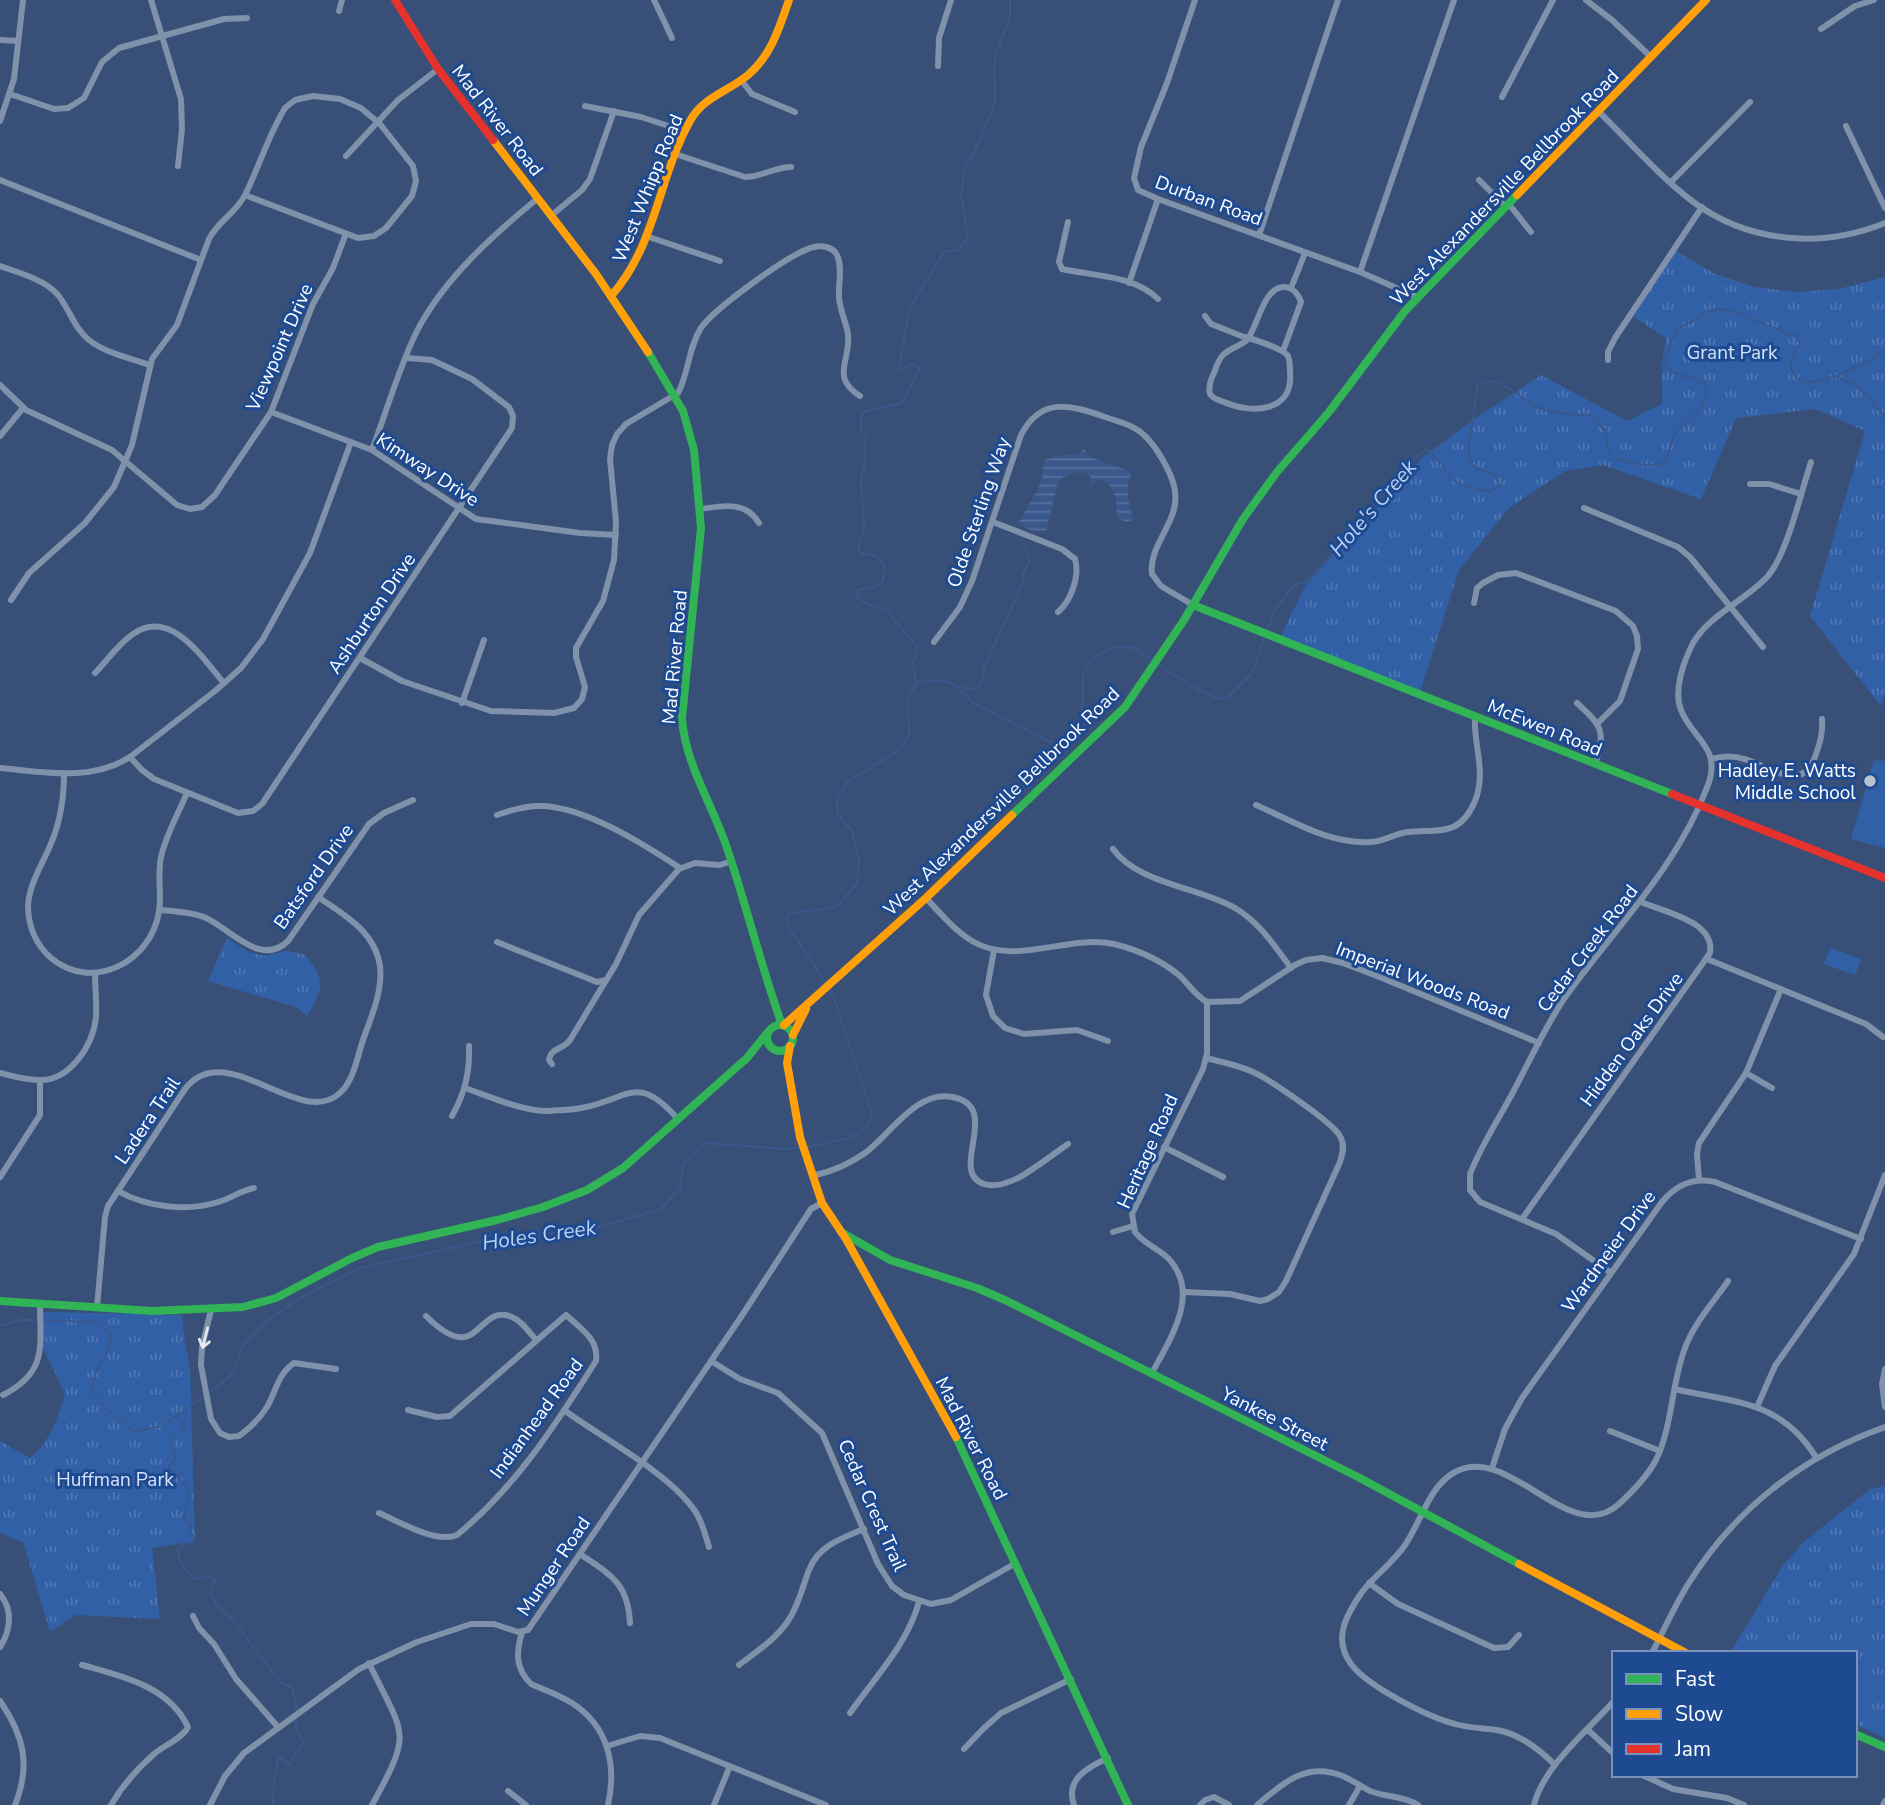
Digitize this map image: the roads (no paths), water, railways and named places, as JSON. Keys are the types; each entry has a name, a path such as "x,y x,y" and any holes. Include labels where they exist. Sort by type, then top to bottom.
{"street":[{"path":"0,121 16,66 23,0"},
{"path":"151,0 183,107 178,166"},
{"path":"339,11 342,0"},
{"name":"Mad River Road","path":"395,0 438,69 552,215 611,296 676,395 691,434 700,509 700,548 682,718 683,740 732,861 757,937 771,994 783,1025"},
{"path":"654,0 672,38"},
{"name":"West Whipp Road","path":"611,296 627,277 646,236 684,131 694,114 705,102 740,80 761,61 789,0"},
{"path":"938,66 939,38 951,0"},
{"name":"Durban Road","path":"1195,0 1167,83 1141,147 1134,178 1138,190 1360,272 1417,297"},
{"path":"1259,235 1338,0"},
{"path":"1360,272 1454,0"},
{"path":"1502,97 1553,0"},
{"path":"1586,0 1612,20 1651,57"},
{"name":"West Alexandersville Bellbrook Road","path":"770,1030 783,1025 841,976 1115,716 1164,651 1243,519 1417,297 1706,0"},
{"path":"1821,29 1855,6 1874,0"},
{"path":"10,94 54,109 74,106 84,98 102,62 113,51 224,19 247,18"},
{"path":"0,40 18,41"},
{"path":"346,156 398,100 438,69"},
{"path":"740,80 752,94 795,112"},
{"path":"11,600 38,564 97,511 114,488 136,430 149,365 160,345 177,325 213,231 234,211 245,195 282,114 295,100 313,96 340,99 360,108 377,121 406,156 416,175 412,196 382,231 367,238 345,236 245,195"},
{"path":"1671,182 1750,102"},
{"path":"585,106 641,117 684,131"},
{"path":"552,215 582,190 590,179 614,111"},
{"path":"1599,112 1671,182 1702,208 1745,229 1798,239 1843,236 1885,223"},
{"path":"1846,126 1885,208"},
{"path":"676,154 745,177 791,167"},
{"path":"0,180 201,260"},
{"path":"1479,180 1531,232"},
{"path":"372,450 417,331 428,313 467,264 538,198"},
{"path":"1129,283 1158,199"},
{"path":"1608,360 1608,352 1615,338 1702,208"},
{"path":"1068,222 1059,262 1062,269 1093,273 1129,283 1147,290 1158,299"},
{"name":"Viewpoint Drive","path":"0,385 23,408 38,418 104,446 177,505 202,511 271,412 313,304 333,268 345,236"},
{"path":"646,236 720,261"},
{"path":"360,658 402,681 502,713 568,711 582,699 585,687 576,657 577,647 603,601 614,560 616,536 610,459 614,439 626,424 676,395 697,335 709,318 794,256 812,247 822,246 835,251 838,258 838,297 848,338 843,373 850,388 860,397"},
{"path":"1290,288 1305,253"},
{"path":"0,266 35,279 51,289 78,330 95,345 149,365"},
{"path":"1205,316 1211,324 1249,338 1283,351 1289,359 1291,382 1286,393 1272,405 1262,410 1248,410 1213,398 1210,386 1221,357 1249,338 1272,290 1279,287 1290,288 1298,295 1301,305 1283,351"},
{"name":"Ashburton Drive","path":"130,757 148,775 187,793 238,813 247,813 258,808 510,432 513,421 511,412 499,398 456,370 432,360 407,358"},
{"name":"Olde Sterling Way","path":"934,642 965,597 1021,435 1029,422 1041,412 1055,407 1069,406 1130,426 1150,441 1170,476 1176,495 1172,519 1153,560 1152,574 1161,586 1193,605"},
{"path":"0,436 23,408"},
{"name":"Kimway Drive","path":"271,412 372,450 476,519 616,536"},
{"path":"0,768 64,774 103,770 130,757 224,684 241,668 263,639 305,564 351,442"},
{"path":"1811,462 1776,564 1765,579 1697,637 1679,688 1681,710 1705,744 1711,759 1738,757 1788,776 1802,774 1813,764 1821,742 1822,719"},
{"path":"1750,484 1769,484 1801,494"},
{"path":"700,509 740,507 751,513 759,523"},
{"path":"1584,508 1678,547 1763,648"},
{"path":"993,522 1062,549 1075,559 1076,577 1068,600 1058,612"},
{"path":"1474,603 1477,588 1483,583 1502,574 1516,573 1616,611 1628,619 1637,636 1637,655 1620,701 1598,723"},
{"name":"McEwen Road","path":"1193,605 1885,878"},
{"path":"95,673 134,633 145,628 159,627 172,630 184,638 224,684"},
{"path":"462,702 484,640"},
{"path":"1577,703 1598,723 1602,744 1595,764"},
{"path":"1256,805 1326,836 1354,842 1382,841 1407,832 1440,832 1469,814 1480,785 1475,716"},
{"name":"Cedar Creek Road","path":"1611,1273 1556,1234 1480,1202 1472,1195 1468,1181 1472,1168 1568,994 1664,869 1699,805 1709,781 1711,759"},
{"path":"64,774 61,815 31,891 29,920 39,946 52,959 77,970 95,973 112,970 136,956 150,937 159,910 158,880 161,857 187,793"},
{"name":"Batsford Drive","path":"159,910 202,916 253,948 279,948 288,941 369,824 384,813 413,800"},
{"path":"497,815 522,807 544,806 559,809 629,836 680,868"},
{"path":"1113,849 1123,859 1146,873 1223,902 1250,918 1274,943 1291,968"},
{"path":"552,1064 549,1060 552,1051 567,1045 623,950 639,915 680,868 695,863 720,865 732,861"},
{"name":"Ladera Trail","path":"97,1307 108,1206 194,1079 204,1073 227,1073 315,1102 332,1099 344,1089 350,1079 379,993 380,967 374,948 363,930 318,897"},
{"path":"926,898 964,936 994,950 1028,950 1084,942 1113,944 1144,954 1166,965 1207,1002"},
{"path":"1641,902 1702,928 1710,940 1707,959 1866,1024 1883,1037"},
{"path":"497,942 597,982 606,980"},
{"path":"994,950 986,995 990,1011 1000,1024 1011,1031 1024,1034 1077,1030 1108,1041"},
{"name":"Imperial Woods Road","path":"1207,1002 1240,1001 1301,962 1316,958 1343,963 1539,1043"},
{"name":"Hidden Oaks Drive","path":"1522,1219 1707,959"},
{"path":"0,1073 40,1081 57,1077 70,1068 83,1053 96,1018 95,973"},
{"path":"1781,989 1746,1073 1699,1143 1699,1180 1715,1182 1861,1239"},
{"name":"Mad River Road","path":"770,1030 771,994"},
{"name":"West Alexandersville Bellbrook Road","path":"790,1046 799,1020 812,1002"},
{"name":"Heritage Road","path":"1184,1292 1182,1282 1170,1261 1137,1236 1133,1226 1134,1208 1206,1058 1207,1002"},
{"path":"783,1025 793,1035"},
{"path":"770,1030 767,1039 774,1049"},
{"path":"0,1301 167,1311 211,1310 269,1301 351,1258 380,1247 483,1223 580,1193 609,1178 678,1119 747,1058 770,1030"},
{"path":"452,1116 465,1088 469,1046"},
{"path":"747,1058 774,1049 783,1051 790,1046"},
{"name":"Mad River Road","path":"790,1046 787,1063 790,1087 800,1137 821,1203 841,1231 973,1470 1128,1805"},
{"name":"Mad River Road","path":"774,1049 790,1087"},
{"path":"1152,1373 1180,1316 1184,1292 1230,1294 1259,1301 1279,1293 1343,1151 1342,1139 1332,1125 1262,1076 1206,1058"},
{"path":"1746,1073 1772,1088"},
{"path":"0,1177 40,1115 40,1081"},
{"path":"465,1088 528,1108 548,1111 588,1107 620,1094 638,1092 659,1100 678,1119"},
{"path":"812,1176 853,1161 872,1148 915,1108 944,1096 960,1099 972,1108 976,1120 971,1168 976,1180 984,1185 1015,1180 1068,1144"},
{"path":"1164,1147 1223,1177"},
{"path":"1758,1407 1775,1366 1845,1268 1861,1239 1885,1175"},
{"name":"Wardmeier Drive","path":"1492,1468 1505,1429 1517,1406 1611,1273 1668,1194 1679,1186 1699,1180"},
{"path":"118,1191 139,1202 200,1206 221,1202 246,1189 254,1188"},
{"name":"Munger Road","path":"210,1805 225,1776 238,1759 346,1677 369,1663 417,1642 471,1624 486,1623 522,1632 530,1628 806,1216 821,1203"},
{"path":"1113,1232 1133,1226"},
{"name":"Yankee Street","path":"841,1231 890,1260 993,1294 1152,1373 1424,1511 1682,1651"},
{"path":"1555,1765 1536,1747 1514,1736 1446,1721 1391,1695 1356,1670 1343,1649 1342,1629 1349,1611 1370,1583 1400,1552 1439,1485 1448,1475 1461,1469 1473,1466 1492,1468 1570,1511 1594,1516 1618,1505 1646,1475 1660,1451 1681,1357 1690,1336 1728,1281"},
{"path":"3,1395 34,1371 41,1346 40,1303"},
{"path":"211,1310 202,1347 201,1365 211,1419 216,1430 225,1436 235,1437 248,1429 265,1409 279,1379 290,1366 298,1362 336,1369"},
{"name":"Indianhead Road","path":"379,1514 437,1537 449,1538 457,1535 522,1471 596,1361 598,1352 595,1342 566,1315 536,1340"},
{"path":"408,1410 450,1416 536,1340 520,1322 508,1316 493,1317 475,1332 461,1338 446,1334 426,1316"},
{"name":"Cedar Crest Trail","path":"711,1361 740,1379 778,1393 818,1429 826,1439 886,1578 898,1591 919,1602"},
{"path":"1885,1370 1882,1384 1885,1407"},
{"path":"1675,1390 1758,1407 1776,1415 1792,1426 1816,1457"},
{"path":"564,1410 642,1464 685,1498 698,1516 709,1546"},
{"path":"1653,1651 1687,1586 1727,1531 1773,1487 1816,1457 1885,1427"},
{"path":"1610,1431 1660,1451"},
{"path":"739,1665 788,1622 800,1599 812,1564 822,1550 864,1529"},
{"path":"580,1554 619,1583 629,1605 630,1623"},
{"path":"849,1713 903,1643 910,1631 919,1602 936,1604 951,1600 1016,1563"},
{"path":"1370,1583 1398,1604 1494,1648 1508,1647 1519,1635"},
{"path":"0,1594 8,1608 9,1620 7,1634 0,1647"},
{"path":"193,1616 236,1679 278,1727"},
{"path":"522,1632 517,1652 522,1673 531,1684 569,1701 585,1713 607,1746 612,1773 608,1805"},
{"path":"369,1663 396,1713 401,1737 396,1761 372,1805"},
{"path":"82,1665 152,1688 187,1724 185,1733 171,1741 139,1768 111,1805"},
{"path":"964,1749 1001,1713 1071,1679"},
{"path":"0,1701 15,1729 25,1762 24,1781 15,1805"},
{"path":"1534,1805 1541,1785 1555,1765 1612,1703"},
{"path":"1588,1730 1612,1752"},
{"path":"1857,1735 1885,1747"},
{"path":"607,1746 631,1738 653,1736 812,1802 826,1805"},
{"path":"1074,1805 1071,1794 1078,1777 1088,1768 1108,1758"},
{"path":"714,1805 730,1766"},
{"path":"1257,1805 1291,1778 1312,1771 1333,1773 1380,1794 1410,1800 1418,1805"},
{"path":"1646,1777 1673,1789 1727,1798 1744,1805"},
{"path":"1349,1805 1360,1786"},
{"path":"509,1791 526,1805"},
{"path":"1200,1805 1214,1797 1229,1805"}],"waterway":[{"path":"916,682 913,662 918,648 889,611 867,604 857,597 859,589 874,588 882,583 884,576 882,561 874,555 861,554 858,546 864,529 861,476 865,462 866,436 861,429 861,417 866,411 902,403 920,367 913,364 900,369 899,366 910,308 944,252 958,250 968,238 961,195 966,163 972,156 993,109 996,54 1010,16 1010,0"},
{"name":"Hole's Creek","path":"1267,630 1275,609 1296,584 1305,582 1359,531 1373,506 1400,472 1426,449 1443,465 1450,478 1463,486 1491,492 1499,485 1495,474 1478,469 1469,462 1478,384 1486,381 1501,384 1528,402 1548,411 1589,415 1605,430 1608,449 1613,458 1652,465 1665,463 1675,435 1706,399 1705,383 1672,372 1664,365 1677,328 1706,312 1725,310 1797,336 1800,344 1793,355 1791,366 1794,374 1801,380 1824,380 1885,351"},
{"path":"1835,376 1859,387 1885,417"},
{"path":"958,687 975,690 982,680 984,667 1022,585 1023,574 1030,560 1025,547"},
{"name":"Hole's Creek","path":"1157,664 1202,692 1219,699 1229,696 1252,673 1264,638"},
{"name":"Holes Creek","path":"826,983 787,925 788,914 837,907 857,883 859,858 852,831 838,815 837,799 847,782 900,750 909,735 908,699 916,683 934,680 947,682 958,687 973,703 1050,742 1059,742 1066,739 1076,728 1082,703 1083,675 1098,655 1111,648 1126,647 1136,649 1152,661"},
{"name":"Holes Creek","path":"808,1147 849,1138 867,1127 872,1113 835,1001 828,988"},
{"name":"Holes Creek","path":"208,1393 230,1376 243,1346 271,1318 316,1289 364,1267 516,1234 582,1232 661,1209 680,1188 683,1164 704,1143 799,1148"},
{"name":"Holes Creek","path":"0,1326 20,1320 37,1320"},
{"name":"Holes Creek","path":"42,1320 95,1322 111,1336 108,1350 95,1375 92,1391 106,1409 135,1432 162,1426 204,1396"},
{"path":"178,1417 185,1427 172,1438 172,1449 176,1458 169,1466 186,1487 188,1496 184,1518 191,1525 194,1538 192,1542 178,1549 179,1560 193,1578 215,1579 211,1592 216,1604 233,1620 280,1682 292,1688 297,1709"},
{"path":"273,1805 274,1779 279,1756 289,1765 303,1742 296,1730 296,1719"}],"place":[{"name":"Hadley E. Watts Middle School","path":"1870,781"}],"park label":[{"name":"Grant Park","path":"1732,352"},
{"name":"Huffman Park","path":"115,1479"}]}
